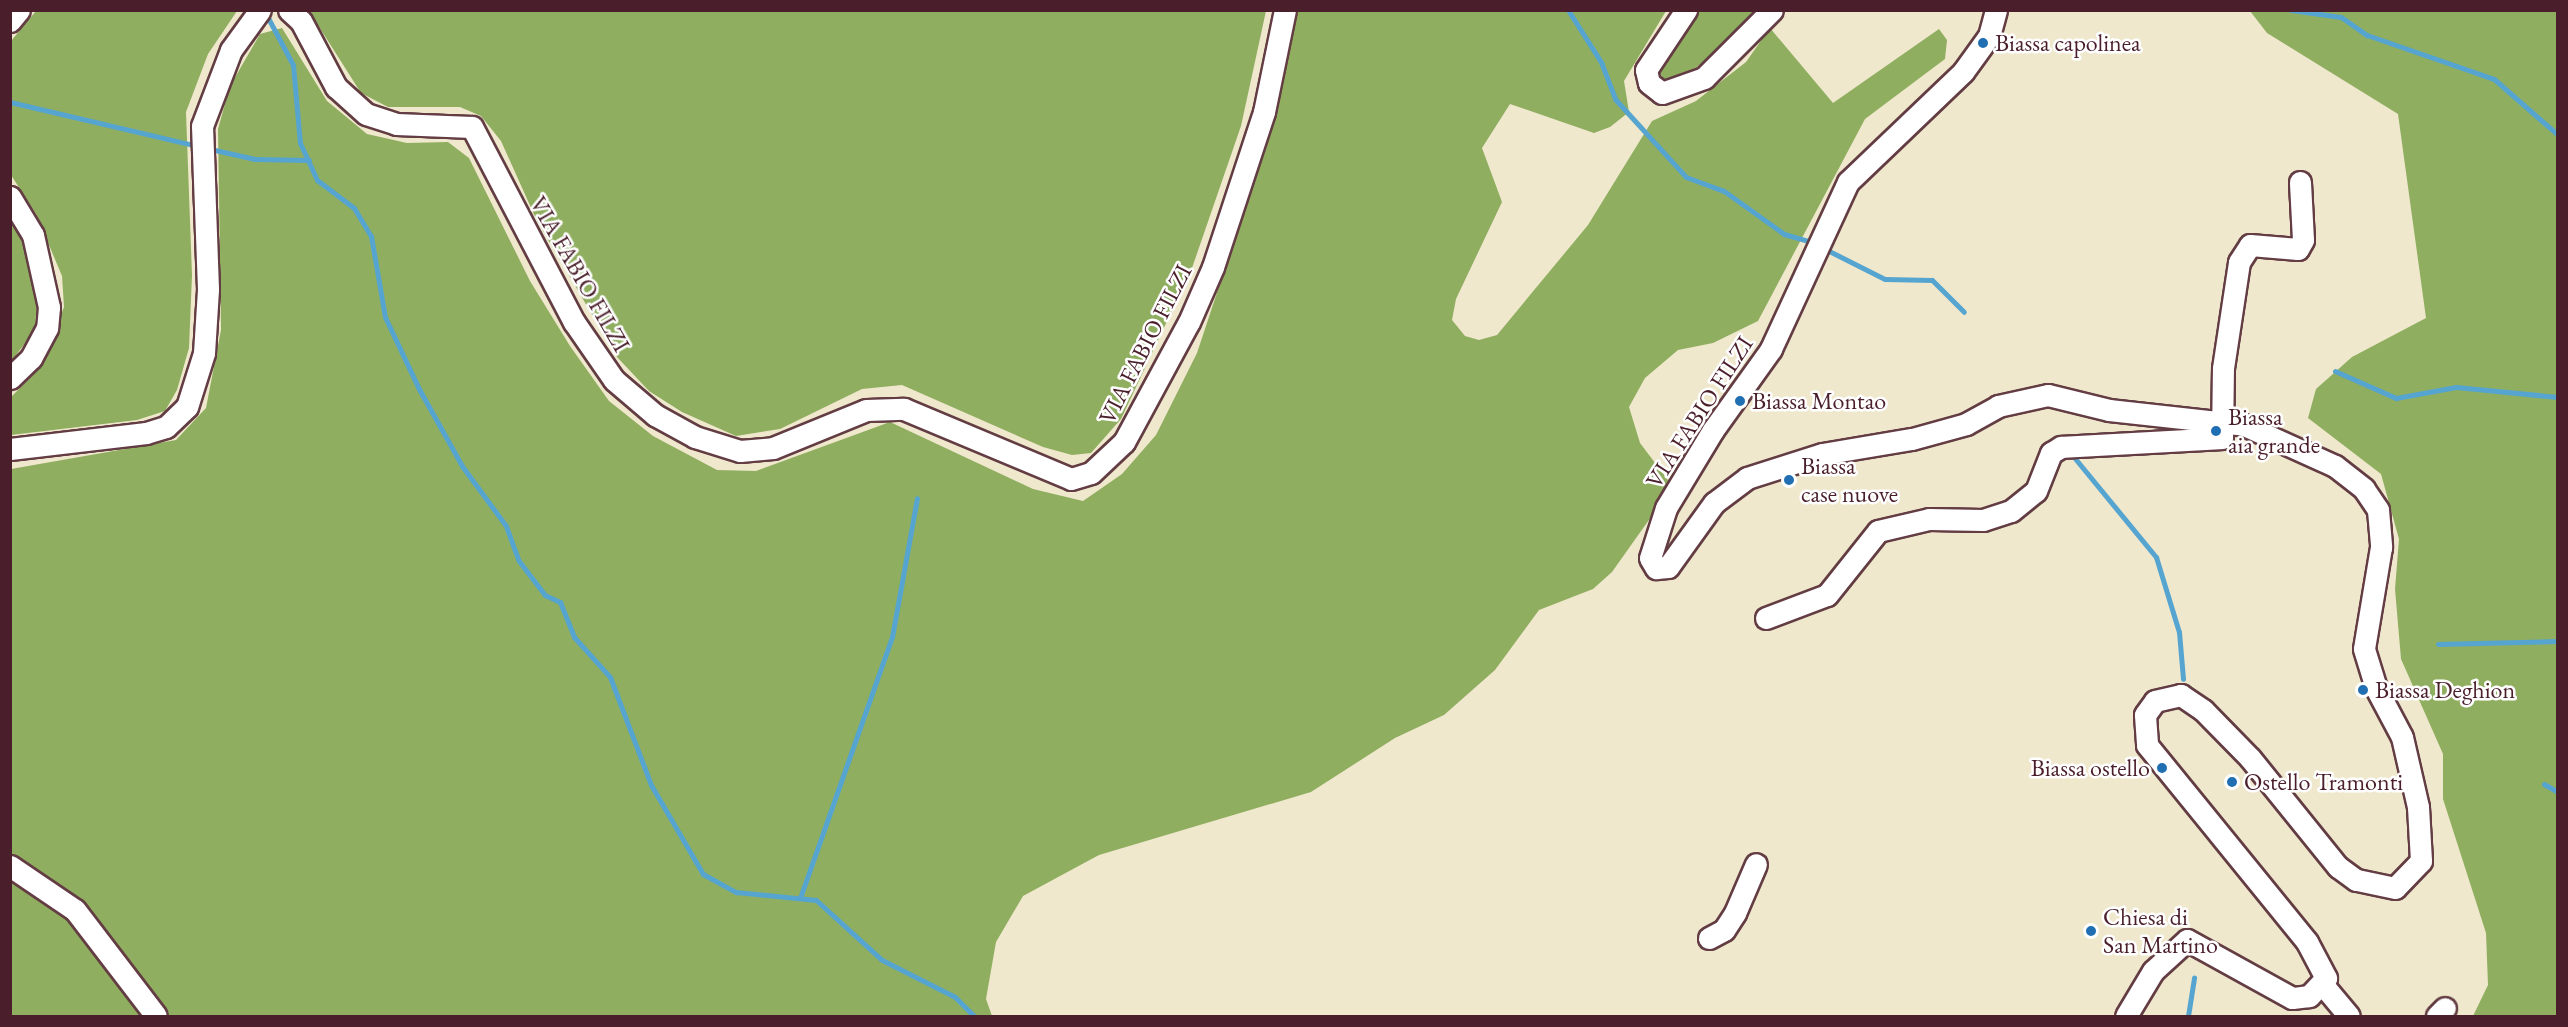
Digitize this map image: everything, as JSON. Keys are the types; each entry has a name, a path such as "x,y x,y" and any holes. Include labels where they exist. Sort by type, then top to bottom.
{"street":[{"path":"10,21 19,10"},
{"path":"10,449 146,433 166,427 187,407 204,353 208,289 202,126 231,50 260,10"},
{"name":"VIA FABIO FILZI","path":"289,10 301,21 336,87 366,114 396,124 472,128 574,322 614,380 655,415 714,446 740,452 773,448 866,410 904,409 1071,479 1091,474 1124,442 1189,322 1214,267 1264,112 1285,10"},
{"path":"1686,10 1646,70 1649,83 1662,93 1704,78 1772,10"},
{"name":"VIA FABIO FILZI","path":"1996,10 1989,36 1963,72 1848,182 1772,349 1713,430 1666,508 1652,540 1652,563 1661,569 1674,562 1714,503 1747,478 1822,454 1955,427 2030,397 2048,395 2109,410 2225,421 2271,434 2335,466 2368,494 2378,510 2381,547 2364,649 2376,688 2402,737 2418,807 2422,850 2410,877 2387,890 2338,867 2250,758 2181,695 2155,701 2143,728 2147,745 2318,956 2326,978 2323,985"},
{"path":"1766,618 1827,595 1878,531 1929,519 1983,520 2011,512 2036,491 2051,453 2061,447 2100,448 2155,438 2218,440 2226,432 2223,368 2239,262 2250,245 2298,249 2303,240 2301,182"},
{"path":"10,197 33,235 50,307 47,328 31,358 10,378"},
{"path":"1710,938 1724,930 1735,913 1756,864"},
{"path":"10,866 75,910 156,1017"},
{"path":"2126,1017 2153,971 2187,940 2292,998 2310,996 2323,985 2349,1017"}],"green space":[{"path":"36,11 237,11 208,54 186,112 192,275 189,348 177,390 165,411 137,420 11,435 11,397 40,368 64,307 62,276 36,214 11,175 11,41"},
{"path":"309,11 1266,11 1241,126 1192,268 1121,419 1091,453 1072,455 1043,447 902,385 862,389 780,429 736,436 682,412 649,391 617,357 537,221 501,141 481,116 460,107 388,107 361,93"},
{"path":"1294,11 1666,11 1624,81 1629,112 1610,127 1594,133 1510,104 1482,148 1502,202 1456,299 1452,320 1465,336 1479,340 1497,335 1588,225 1652,121 1696,101 1746,62 1770,28 1833,103 1939,29 1947,40 1945,59 1865,119 1758,321 1713,343 1678,350 1645,378 1629,407 1640,443 1668,480 1651,517 1612,572 1593,589 1539,610 1495,670 1444,715 1395,738 1311,792 1099,855 1023,896 996,942 986,999 992,1016 11,1016 11,469 176,440 206,408 221,330 218,129 230,86 260,34 282,28 327,101 367,134 407,143 448,142 469,158 530,281 570,346 609,401 653,436 717,470 756,471 890,422 1033,489 1083,501 1122,474 1156,435 1197,353 1247,202"},
{"path":"1699,11 1756,11 1717,52 1683,77 1666,81 1658,72 1660,65"},
{"path":"2250,11 2557,11 2557,1016 2473,1016 2488,985 2486,933 2443,799 2443,754 2401,659 2395,589 2399,539 2381,474 2308,418 2316,389 2352,357 2426,318 2398,114 2267,33"},
{"path":"10,211 38,284 35,330 10,363"}],"waterway":[{"path":"1568,10 1601,62 1615,99 1686,177 1724,191 1784,234 1815,243"},
{"path":"2291,10 2341,17 2367,35 2494,79 2558,135"},
{"path":"266,14 293,65 300,143 317,180 354,208 371,236 385,317 419,389 462,466 506,526 519,561 545,595 560,602 574,637 610,677 651,785 703,874 736,892 816,900 882,960 955,997 974,1016"},
{"path":"10,102 197,146"},
{"path":"206,148 255,159 309,160"},
{"path":"1823,248 1885,279 1932,280 1964,312"},
{"path":"2335,371 2396,398 2456,387 2558,397"},
{"path":"2073,456 2156,557 2179,632 2183,679"},
{"path":"800,898 892,637 917,498"},
{"path":"2438,644 2558,641"},
{"path":"2544,784 2558,792"},
{"path":"2188,1016 2194,977"}],"place":[{"name":"Biassa capolinea","path":"1983,43"},
{"name":"Biassa Montao","path":"1740,401"},
{"name":"Biassa aia grande","path":"2216,431"},
{"name":"Biassa case nuove","path":"1789,480"},
{"name":"Biassa Deghion","path":"2363,690"},
{"name":"Biassa ostello","path":"2162,768"},
{"name":"Ostello Tramonti","path":"2232,782"},
{"name":"Chiesa di San Martino","path":"2091,931"}]}
